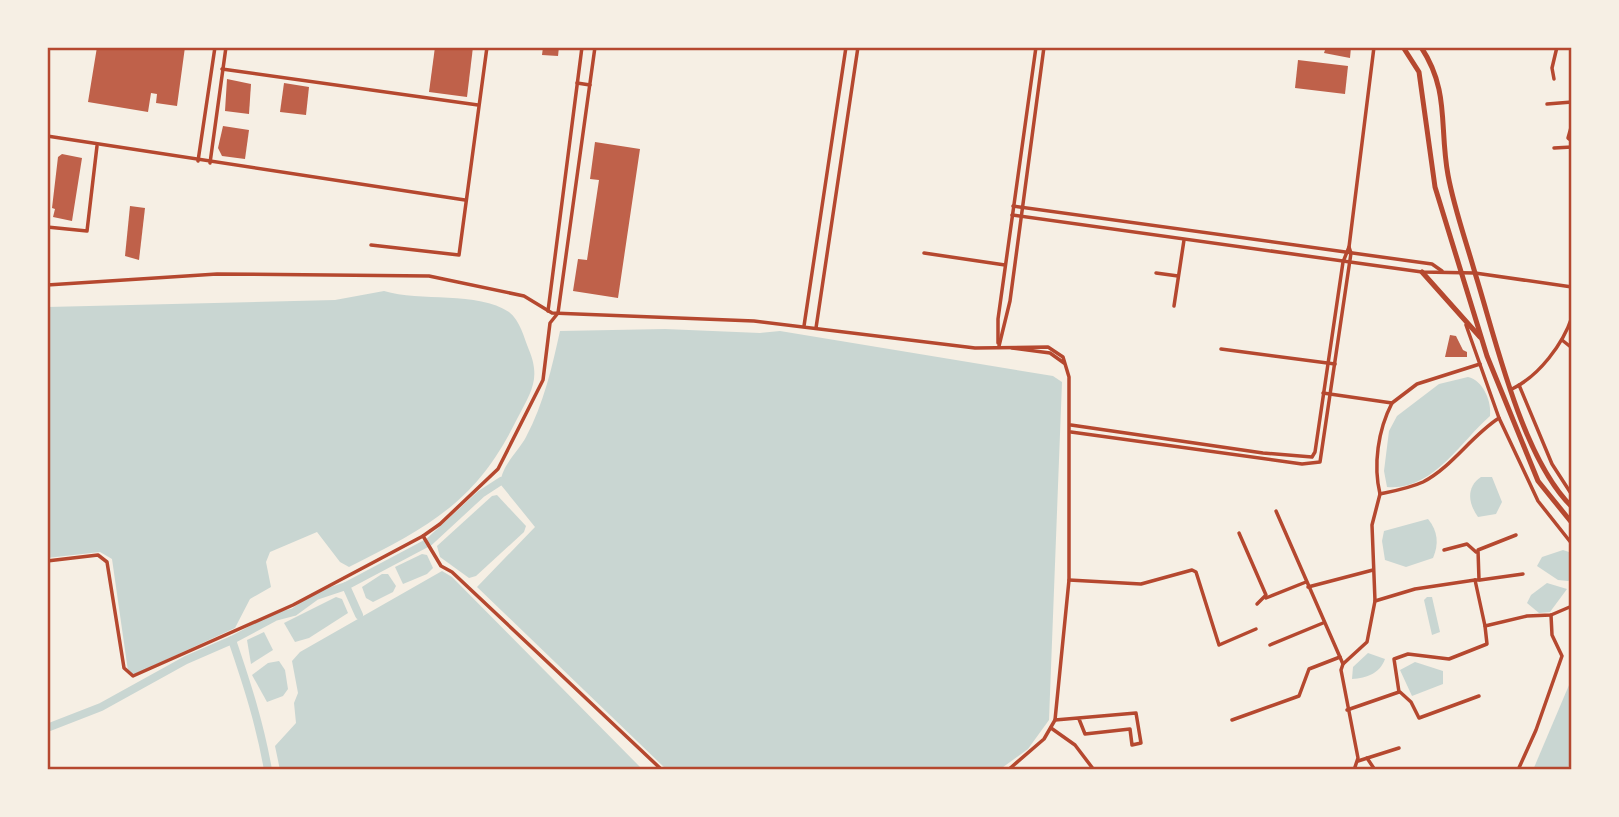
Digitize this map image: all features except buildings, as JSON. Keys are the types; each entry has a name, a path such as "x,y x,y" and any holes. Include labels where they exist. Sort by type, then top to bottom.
{"main road":[{"path":"1403,47 1419,72 1426,104 1435,187 1482,340 1543,490 1572,523"},
{"path":"1421,47 1438,77 1448,174 1475,273 1512,389 1546,474 1572,508"},
{"path":"1422,272 1482,340"}],"street":[{"path":"198,161 215,47"},
{"path":"210,163 226,47"},
{"path":"371,245 459,255 487,47"},
{"path":"47,561 92,555 103,558 110,568 125,671 135,676 293,605 424,538 498,469 543,380 550,323 548,311 582,47"},
{"path":"550,323 558,313 595,47"},
{"path":"804,326 846,47"},
{"path":"816,328 858,47"},
{"path":"1071,432 1312,465 1321,460 1351,253 1349,247 1374,47"},
{"path":"1554,79 1552,68 1557,47"},
{"path":"1036,48 1044,50 1010,301 999,346 998,319 1036,48"},
{"path":"222,69 478,105"},
{"path":"577,83 590,85"},
{"path":"1548,104 1572,102"},
{"path":"1572,124 1569,138 1572,141"},
{"path":"47,136 97,146 465,200"},
{"path":"47,227 87,231 97,146"},
{"path":"1555,148 1572,147"},
{"path":"826,186 837,188"},
{"path":"1013,206 1432,264 1442,271"},
{"path":"1012,215 1342,262 1422,272 1475,273 1572,287"},
{"path":"1208,243 1209,233"},
{"path":"1174,306 1184,240"},
{"path":"817,244 829,245"},
{"path":"1289,254 1291,244"},
{"path":"1071,425 1307,459 1315,452 1342,262 1344,252 1349,247"},
{"path":"924,253 1005,265"},
{"path":"47,285 217,274 429,275 524,296 548,311 558,313 804,326 852,335 975,348 1048,347 1063,357 1066,365 1071,425 1069,580 1055,720 1044,739 1009,770"},
{"path":"1156,274 1178,276"},
{"path":"1464,317 1499,418 1538,501 1572,544"},
{"path":"1512,389 1562,340 1572,317"},
{"path":"1562,340 1572,348"},
{"path":"1221,349 1335,365"},
{"path":"1353,770 1357,761 1341,670 1343,664 1367,642 1375,601 1372,525 1380,494 1377,478 1380,435 1392,403 1417,384 1480,364"},
{"path":"1519,385 1552,464 1572,495"},
{"path":"1323,393 1392,403"},
{"path":"1380,494 1420,484 1436,474 1477,433 1499,418"},
{"path":"1276,511 1343,664"},
{"path":"1239,533 1266,598"},
{"path":"1476,552 1516,536"},
{"path":"424,538 441,566 452,572 662,770"},
{"path":"1444,550 1467,544 1476,552 1477,580 1487,644 1449,659 1408,654 1394,659 1399,691 1411,702 1419,718 1479,696"},
{"path":"1069,580 1141,584 1192,570 1196,572 1219,645 1256,629"},
{"path":"1308,587 1373,570"},
{"path":"1375,601 1415,589 1522,574"},
{"path":"1257,604 1306,582"},
{"path":"1485,626 1527,616 1551,615 1572,606"},
{"path":"1518,770 1536,730 1562,656 1552,635 1551,615"},
{"path":"1270,645 1323,623"},
{"path":"1232,720 1299,696 1309,668 1339,657"},
{"path":"1346,710 1385,699 1399,691"},
{"path":"1055,720 1136,713 1141,743 1132,745 1130,729 1085,734 1079,719"},
{"path":"1051,728 1082,752 1094,770"},
{"path":"1357,761 1399,748"},
{"path":"1367,758 1376,770"}],"shaded area":[{"path":"384,291 481,301 509,312 516,320 533,360 534,377 526,401 501,448 485,472 447,510 403,539 349,567 340,562 317,532 270,552 266,562 271,587 250,599 235,628 133,675 128,671 112,559 100,552 47,558 47,307 335,300"},
{"path":"665,329 760,333 780,331 1053,376 1062,382 1049,720 1028,749 999,770 667,770 477,587 535,527 501,485 501,479 538,411 560,331"},
{"path":"1468,377 1478,382 1485,392 1490,404 1490,416 1432,473 1403,486 1387,487 1384,471 1389,431 1397,416 1439,384"},
{"path":"1481,477 1492,477 1502,502 1496,514 1478,517 1470,496 1473,486"},
{"path":"497,495 526,526 524,532 476,576 469,578 440,557 437,546 492,496"},
{"path":"1428,519 1436,538 1433,558 1406,567 1385,560 1382,541 1384,531"},
{"path":"1563,550 1572,553 1572,579 1568,581 1558,580 1537,566 1542,557"},
{"path":"422,554 427,555 433,568 427,574 403,584 395,567"},
{"path":"442,571 452,577 643,770 280,770 275,746 296,723 294,703 298,693 292,661 300,652"},
{"path":"382,574 388,574 396,586 393,592 373,602 366,598 362,587"},
{"path":"1547,583 1567,589 1550,612 1539,613 1527,603 1531,595"},
{"path":"336,597 342,599 348,613 309,638 295,642 284,623"},
{"path":"1432,597 1440,632 1432,635 1424,600"},
{"path":"264,632 273,650 251,664 247,640"},
{"path":"1368,653 1385,659 1383,664 1372,674 1352,679 1353,667"},
{"path":"279,661 285,670 288,689 283,696 267,702 252,675 268,663"},
{"path":"1415,662 1443,671 1443,684 1412,696 1400,670"},
{"path":"1572,678 1572,759 1567,770 1533,770"}],"waterway":[{"path":"346,586 429,542 481,494 501,481"},
{"path":"47,728 101,707 186,660 275,617 294,612 316,596 346,586 359,615"},
{"path":"232,640 253,704 268,770"}]}
